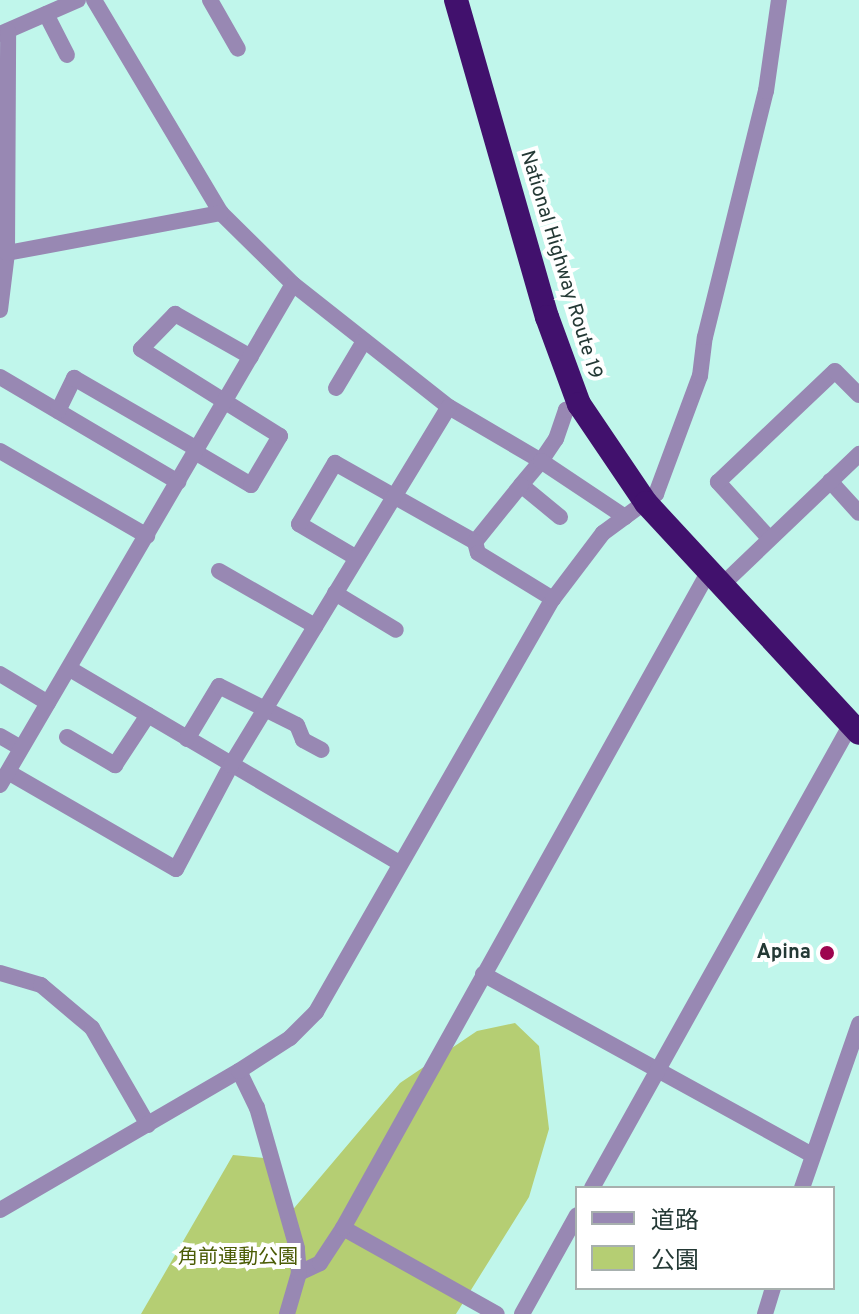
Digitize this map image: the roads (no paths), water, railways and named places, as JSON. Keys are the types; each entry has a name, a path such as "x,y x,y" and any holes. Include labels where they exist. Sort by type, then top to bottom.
{"highway":[{"name":"National Highway Route 19","path":"456,0 547,317 579,404 646,503 855,728"}],"street":[{"path":"0,310 4,257 4,32 78,0"},
{"path":"94,0 221,213 293,284 449,407 541,461 625,517"},
{"path":"0,1210 239,1071 290,1038 316,1012 553,599 603,533 656,494 682,433 700,376 705,337 766,91 779,0"},
{"path":"216,2 238,49"},
{"path":"46,14 67,55"},
{"path":"4,257 221,213"},
{"path":"293,284 4,778 176,869 231,765 392,495 449,407"},
{"path":"58,411 74,378 251,485 280,436 141,349 175,314 251,357"},
{"path":"336,388 364,341"},
{"path":"769,538 718,482 835,371 859,395"},
{"path":"0,377 178,482"},
{"path":"475,542 541,461 556,439 566,410 579,404"},
{"path":"0,451 147,536"},
{"path":"299,1273 320,1263 343,1228 483,974 715,578 769,538 859,454"},
{"path":"355,557 299,524 335,463 475,542 478,553 553,599"},
{"path":"830,481 859,513"},
{"path":"521,485 560,517"},
{"path":"219,571 315,626"},
{"path":"335,593 396,630"},
{"path":"70,669 399,863"},
{"path":"0,674 48,703"},
{"path":"187,739 219,686 297,725 303,740 322,750"},
{"path":"67,737 115,765 148,715"},
{"path":"593,1186 855,728"},
{"path":"0,736 21,748"},
{"path":"0,973 41,985 92,1028 148,1125"},
{"path":"483,974 811,1154"},
{"path":"803,1186 811,1154 859,1024"},
{"path":"239,1071 263,1126 299,1273 295,1311"},
{"path":"522,1314 575,1219"},
{"path":"343,1228 497,1314"},
{"path":"765,1314 772,1290"}],"place":[{"name":"Apina","path":"827,953"}],"park label":[{"name":"角前運動公園","path":"238,1258"}]}
